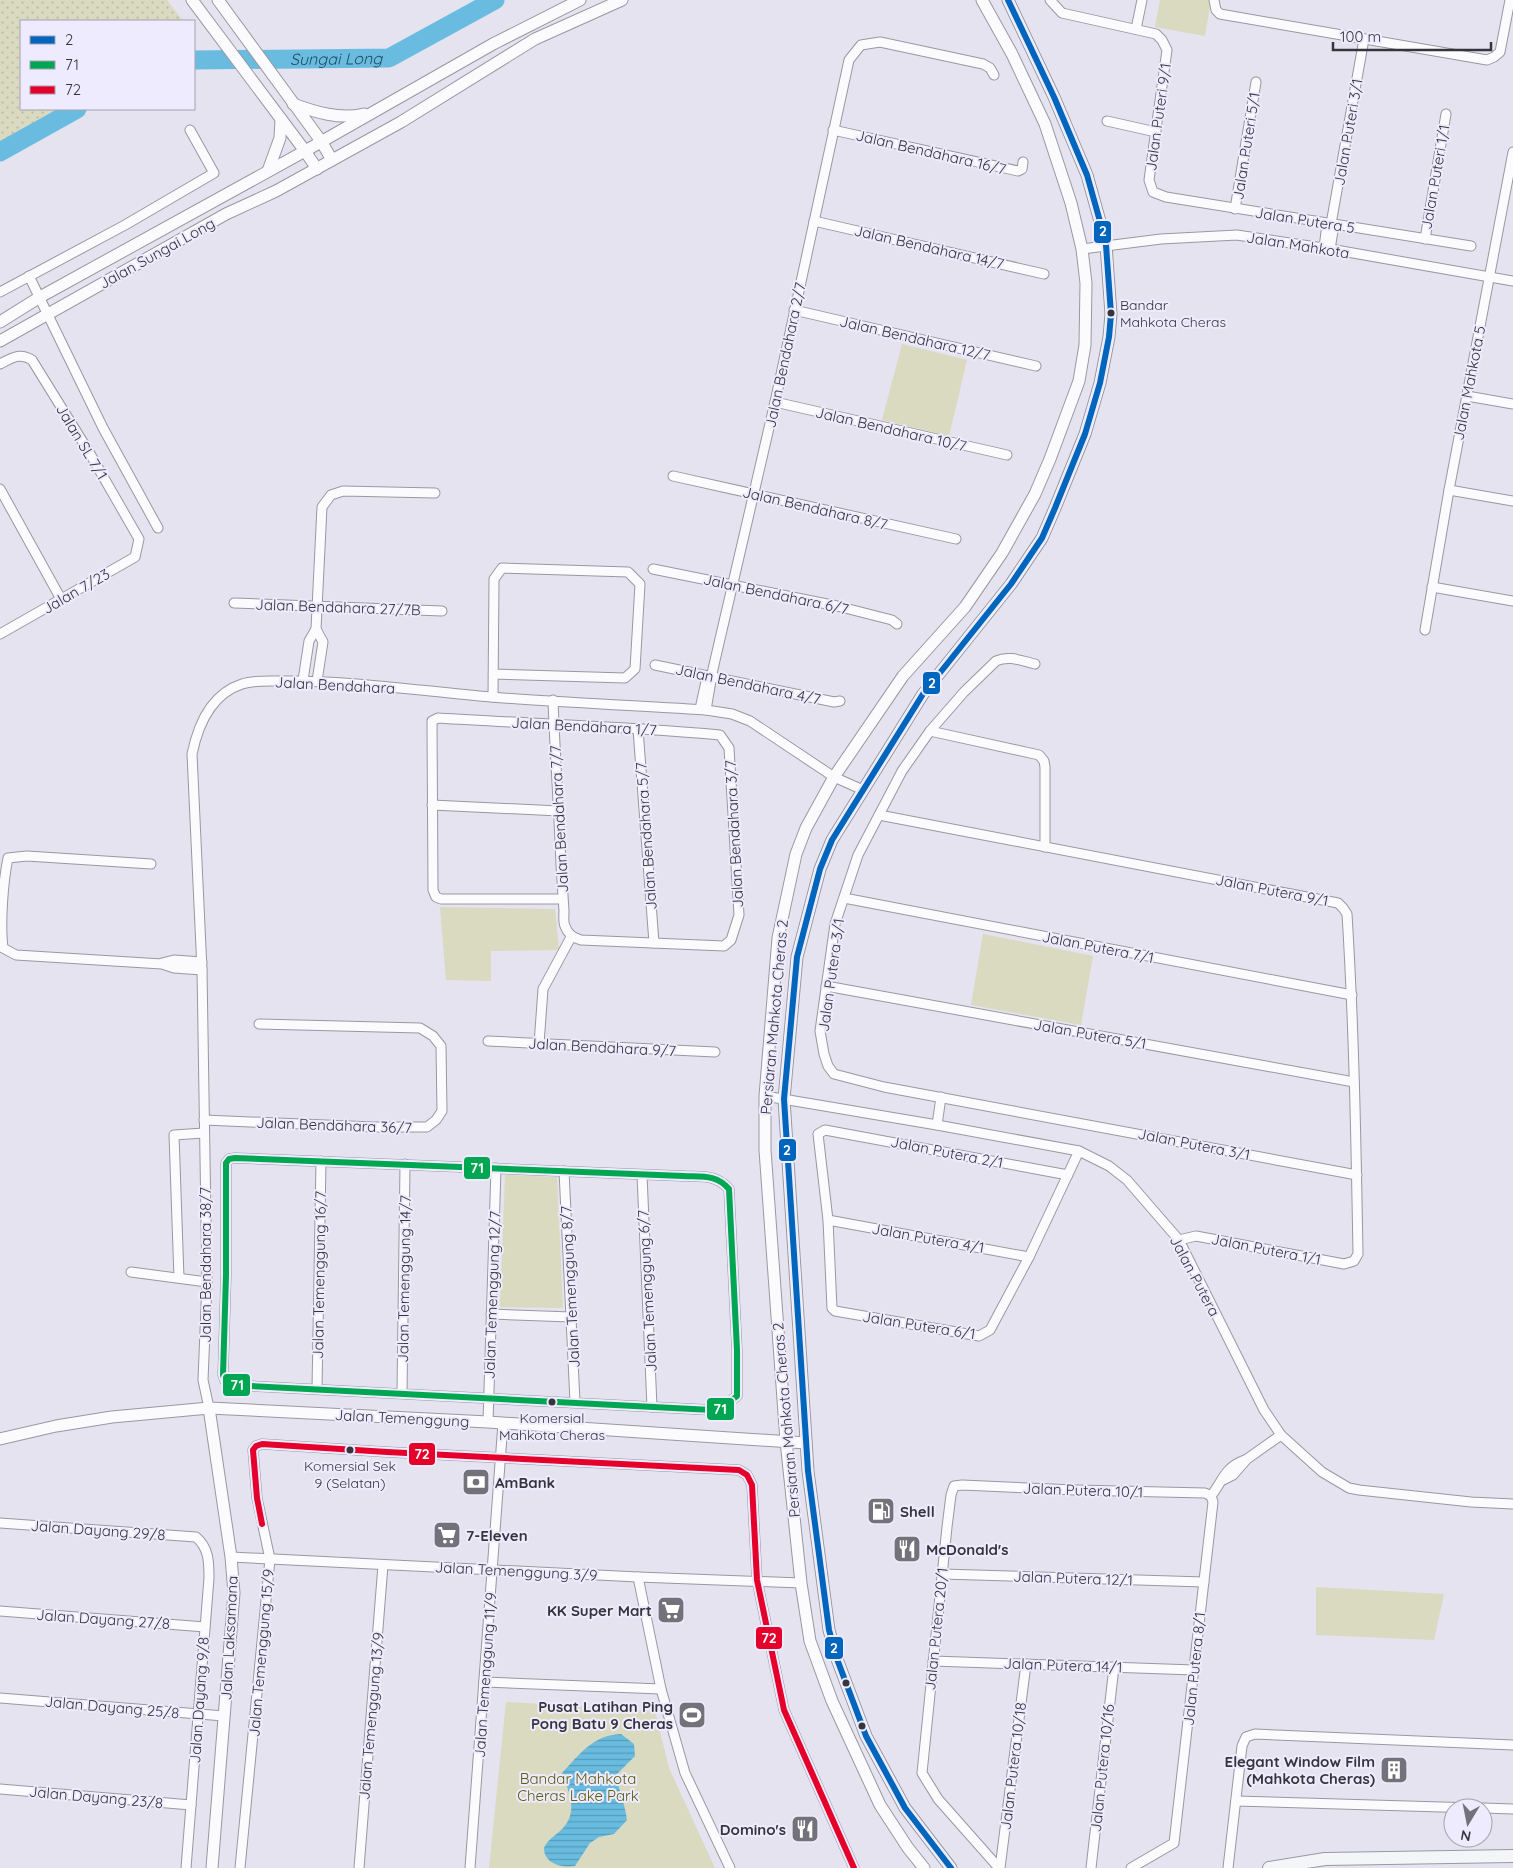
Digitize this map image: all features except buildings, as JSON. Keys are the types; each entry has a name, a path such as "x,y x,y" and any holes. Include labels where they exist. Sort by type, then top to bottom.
{"main road":[{"path":"1496,1856 1513,1846"},
{"path":"1269,1868 1325,1859 1513,1856"}],"street":[{"path":"192,0 317,169"},
{"path":"218,0 292,104 321,141 332,160"},
{"name":"Jalan Sungai Long","path":"0,322 40,297 528,25 580,0"},
{"name":"Jalan Sungai Long","path":"0,341 226,214 276,191 401,122 535,40 622,0"},
{"name":"Persiaran Mahkota Cheras 2","path":"924,1868 908,1848 880,1805 832,1701 810,1641 801,1583 786,1441 765,1150 765,1096 778,938 789,881 796,854 806,828 834,776 903,676 964,607 1002,553 1035,494 1050,459 1078,381 1085,345 1087,304 1082,248 1071,203 1045,124 1012,54 982,0"},
{"name":"Persiaran Mahkota Cheras 2","path":"951,1868 905,1808 870,1744 837,1659 829,1630 806,1443 784,1099 797,957 820,869 832,840 923,694 1011,584 1042,538 1085,434 1100,382 1109,336 1110,291 1106,245 1087,175 1054,97 1008,0"},
{"name":"Jalan Puteri 9/1","path":"1050,0 1062,14 1156,34 1162,40 1167,50 1149,180"},
{"path":"1136,29 1142,0"},
{"path":"1214,0 1216,10 1220,14 1486,60 1500,52 1510,0"},
{"path":"528,25 535,40"},
{"name":"Jalan Puteri 3/1","path":"1327,249 1364,39"},
{"name":"Jalan Bendahara 2/7","path":"703,709 775,402 849,60 861,45 880,42 982,64 990,68 994,74"},
{"name":"Jalan Puteri 5/1","path":"1235,209 1256,82"},
{"path":"292,104 334,116 356,116 375,111"},
{"name":"Jalan Puteri 1/1","path":"1425,239 1446,114"},
{"path":"268,171 280,138 281,119"},
{"path":"1107,121 1156,132"},
{"path":"0,292 125,225 214,173 190,130"},
{"name":"Jalan Bendahara 16/7","path":"834,130 1018,171 1022,168 1023,162"},
{"name":"Jalan Mahkota 5","path":"1449,490 1513,152"},
{"name":"Jalan Putera 5","path":"1149,180 1153,192 1166,197 1471,246"},
{"name":"Jalan Bendahara 14/7","path":"814,221 1044,274"},
{"name":"Jalan Mahkota","path":"1082,248 1161,239 1237,236 1327,249 1513,281"},
{"path":"29,276 103,428 158,528"},
{"name":"Jalan Bendahara 12/7","path":"794,310 1036,366"},
{"name":"Jalan SL 7/1","path":"0,364 18,355 26,356 32,360 89,452 139,539"},
{"path":"1467,396 1513,404"},
{"name":"Jalan Bendahara 10/7","path":"775,402 1008,455"},
{"name":"Jalan Bendahara 8/7","path":"673,476 956,539"},
{"path":"0,489 61,600"},
{"path":"1425,630 1449,490 1513,501"},
{"path":"303,680 309,641 316,629 322,507 331,495 343,491 435,493"},
{"name":"Jalan 7/23","path":"0,634 135,557 139,539"},
{"path":"493,674 625,678 635,669 640,584 628,572 502,568 494,579 493,674 493,697"},
{"name":"Jalan Bendahara 6/7","path":"653,569 837,606 892,620 896,624"},
{"path":"1432,587 1513,601"},
{"name":"Jalan Bendahara 27/7B","path":"234,603 442,611"},
{"path":"316,629 323,642 317,681"},
{"name":"Jalan Putera 3/1","path":"1035,664 1008,658 996,661 964,692 930,731 902,771 858,855 835,924 826,986 820,1031 828,1066 834,1074 884,1087 1357,1175"},
{"name":"Jalan Bendahara 4/7","path":"655,665 711,673 834,702 840,701"},
{"name":"Jalan Bendahara","path":"204,1120 202,966 192,754 202,721 220,696 231,689 242,684 260,680 303,680 493,697 703,709 732,714 750,720 834,776 863,790"},
{"name":"Jalan Bendahara 7/7","path":"553,700 563,900 565,926 571,937"},
{"name":"Jalan Bendahara 1/7","path":"432,805 432,721 438,718 720,734 729,748"},
{"name":"Jalan Bendahara 5/7","path":"638,729 654,943"},
{"path":"930,731 1039,755 1044,761 1045,767 1045,847"},
{"name":"Jalan Bendahara 3/7","path":"654,943 724,946 731,940 739,914 729,748"},
{"path":"559,812 432,805 433,890 436,897 441,899 563,900"},
{"name":"Jalan Putera 9/1","path":"880,815 1338,903 1347,914 1352,995 1358,1254 1354,1261"},
{"path":"151,864 27,856 8,858 4,876 0,938 3,948 16,955 162,964 174,960 202,966"},
{"name":"Jalan Putera 7/1","path":"844,898 1352,995"},
{"path":"539,1044 542,989 571,937 581,940 654,943"},
{"name":"Jalan Putera 5/1","path":"826,986 1354,1082"},
{"name":"Jalan Bendahara 36/7","path":"204,1120 373,1127 427,1127 436,1120 442,1111 441,1046 433,1036 420,1028 259,1024"},
{"name":"Jalan Bendahara 9/7","path":"488,1041 715,1052"},
{"name":"Jalan Putera","path":"765,1096 1079,1151 1109,1166 1127,1180 1179,1240 1264,1410 1280,1434 1322,1472 1349,1488 1424,1498 1513,1504"},
{"path":"937,1125 942,1097"},
{"name":"Jalan Bendahara 38/7","path":"204,1120 207,1282 203,1380 209,1408"},
{"name":"Jalan Putera 6/1","path":"825,1130 818,1134 828,1220 832,1308 835,1311 980,1336 995,1325 1079,1151"},
{"name":"Jalan Putera 2/1","path":"825,1130 1068,1175"},
{"path":"179,1278 174,1135 204,1133"},
{"path":"235,1158 321,1161 713,1178 722,1181 729,1189 737,1350 737,1396 721,1409 712,1410 231,1385 223,1375 226,1284 226,1163 229,1159 235,1158"},
{"name":"Jalan Temenggung 16/7","path":"317,1389 321,1161"},
{"name":"Jalan Temenggung 14/7","path":"402,1393 405,1164"},
{"name":"Jalan Temenggung 12/7","path":"488,1422 496,1168"},
{"name":"Jalan Temenggung 8/7","path":"564,1171 575,1402"},
{"name":"Jalan Temenggung 6/7","path":"642,1175 652,1407"},
{"name":"Jalan Putera 4/1","path":"828,1220 1029,1257"},
{"name":"Jalan Putera 1/1","path":"1179,1240 1196,1236 1344,1264 1354,1261"},
{"path":"131,1272 207,1282"},
{"path":"491,1314 571,1317"},
{"name":"Jalan Temenggung","path":"0,1439 56,1426 112,1417 209,1408 488,1422 806,1443"},
{"name":"Jalan Laksamana","path":"209,1408 231,1557 234,1593 212,1868"},
{"name":"Jalan Temenggung 11/9","path":"470,1868 504,1423"},
{"path":"1211,1496 1223,1480 1233,1475 1247,1459 1280,1434"},
{"name":"Jalan Temenggung 15/9","path":"240,1868 270,1559 257,1498 253,1450 256,1446 262,1444 501,1458"},
{"path":"501,1458 739,1470 747,1475 752,1485 756,1580 784,1710 854,1868"},
{"name":"Jalan Putera 10/1","path":"954,1486 1205,1493 1211,1496"},
{"name":"Jalan Putera 20/1","path":"954,1486 951,1495 932,1661 922,1773 938,1799 999,1868"},
{"name":"Jalan Putera 8/1","path":"1131,1868 1174,1843 1213,1502 1211,1496"},
{"name":"Jalan Dayang 29/8","path":"0,1523 196,1537"},
{"name":"Jalan Dayang 9/8","path":"186,1868 209,1578 209,1560 202,1542 196,1537"},
{"name":"Jalan Temenggung 3/9","path":"231,1557 801,1583"},
{"name":"Jalan Temenggung 13/9","path":"358,1868 383,1565"},
{"name":"Jalan Putera 12/1","path":"942,1574 1204,1582"},
{"path":"638,1577 661,1689 685,1773 730,1868"},
{"name":"Jalan Dayang 27/8","path":"0,1611 205,1626"},
{"name":"Jalan Putera 14/1","path":"932,1661 1194,1670"},
{"name":"Jalan Putera 10/18","path":"999,1868 1026,1664"},
{"name":"Jalan Putera 10/16","path":"1092,1868 1114,1667"},
{"path":"484,1682 661,1689"},
{"name":"Jalan Dayang 25/8","path":"0,1698 224,1716"},
{"path":"1228,1868 1242,1746 1246,1737 1255,1734 1513,1745"},
{"name":"Jalan Dayang 23/8","path":"0,1789 191,1805"},
{"path":"1236,1801 1443,1807"},
{"path":"1493,1808 1513,1809"}],"green space":[{"path":"0,0 167,0 182,20 20,20 20,110 68,110 0,148"},
{"path":"1160,0 1211,0 1205,36 1155,27"},
{"path":"902,344 967,360 949,436 882,420"},
{"path":"440,907 555,909 559,950 491,951 491,981 446,980"},
{"path":"983,934 1093,956 1081,1025 971,1005"},
{"path":"505,1175 557,1177 563,1308 500,1307"},
{"path":"1316,1587 1444,1594 1434,1640 1316,1635"},
{"name":"Bandar Mahkota Cheras Lake Park","path":"506,1702 655,1711 669,1768 715,1868 489,1868"}],"water":[{"path":"621,1734 634,1744 635,1756 616,1775 627,1820 614,1834 599,1837 590,1843 575,1866 555,1864 547,1858 544,1848 566,1824 571,1811 570,1796 562,1773 581,1753 595,1742 611,1735"}],"waterway":[{"name":"Sungai Long","path":"195,60 389,58 495,0"},
{"name":"Sungai Long","path":"0,152 75,110"}],"transit line":[{"name":"2","path":"951,1868 905,1808 866,1736 837,1659 829,1630 808,1471 784,1099 797,957 820,869 832,840 923,694 1011,584 1042,538 1085,434 1100,383 1109,337 1111,314 1106,245 1087,175 1054,97 1008,0"},
{"name":"71","path":"235,1158 702,1177 719,1181 729,1189 737,1350 737,1396 721,1409 712,1410 231,1385 225,1381 223,1375 226,1275 226,1163 229,1159 235,1158"},
{"name":"72","path":"262,1524 257,1498 253,1450 256,1446 262,1444 739,1470 747,1475 752,1485 757,1580 784,1710 854,1868"}],"place":[{"name":"Bandar Mahkota Cheras","path":"1111,313"},
{"name":"Komersial Mahkota Cheras","path":"552,1402"},
{"name":"Komersial Sek 9 (Selatan)","path":"350,1450"},
{"name":"AmBank","path":"476,1482"},
{"name":"Shell","path":"881,1511"},
{"name":"7-Eleven","path":"447,1535"},
{"name":"McDonald's","path":"907,1549"},
{"name":"KK Super Mart","path":"671,1610"},
{"name":"Pusat Latihan Ping Pong Batu 9 Cheras","path":"692,1715"},
{"name":"Elegant Window Film (Mahkota Cheras)","path":"1394,1770"},
{"name":"Domino's","path":"805,1829"}]}
